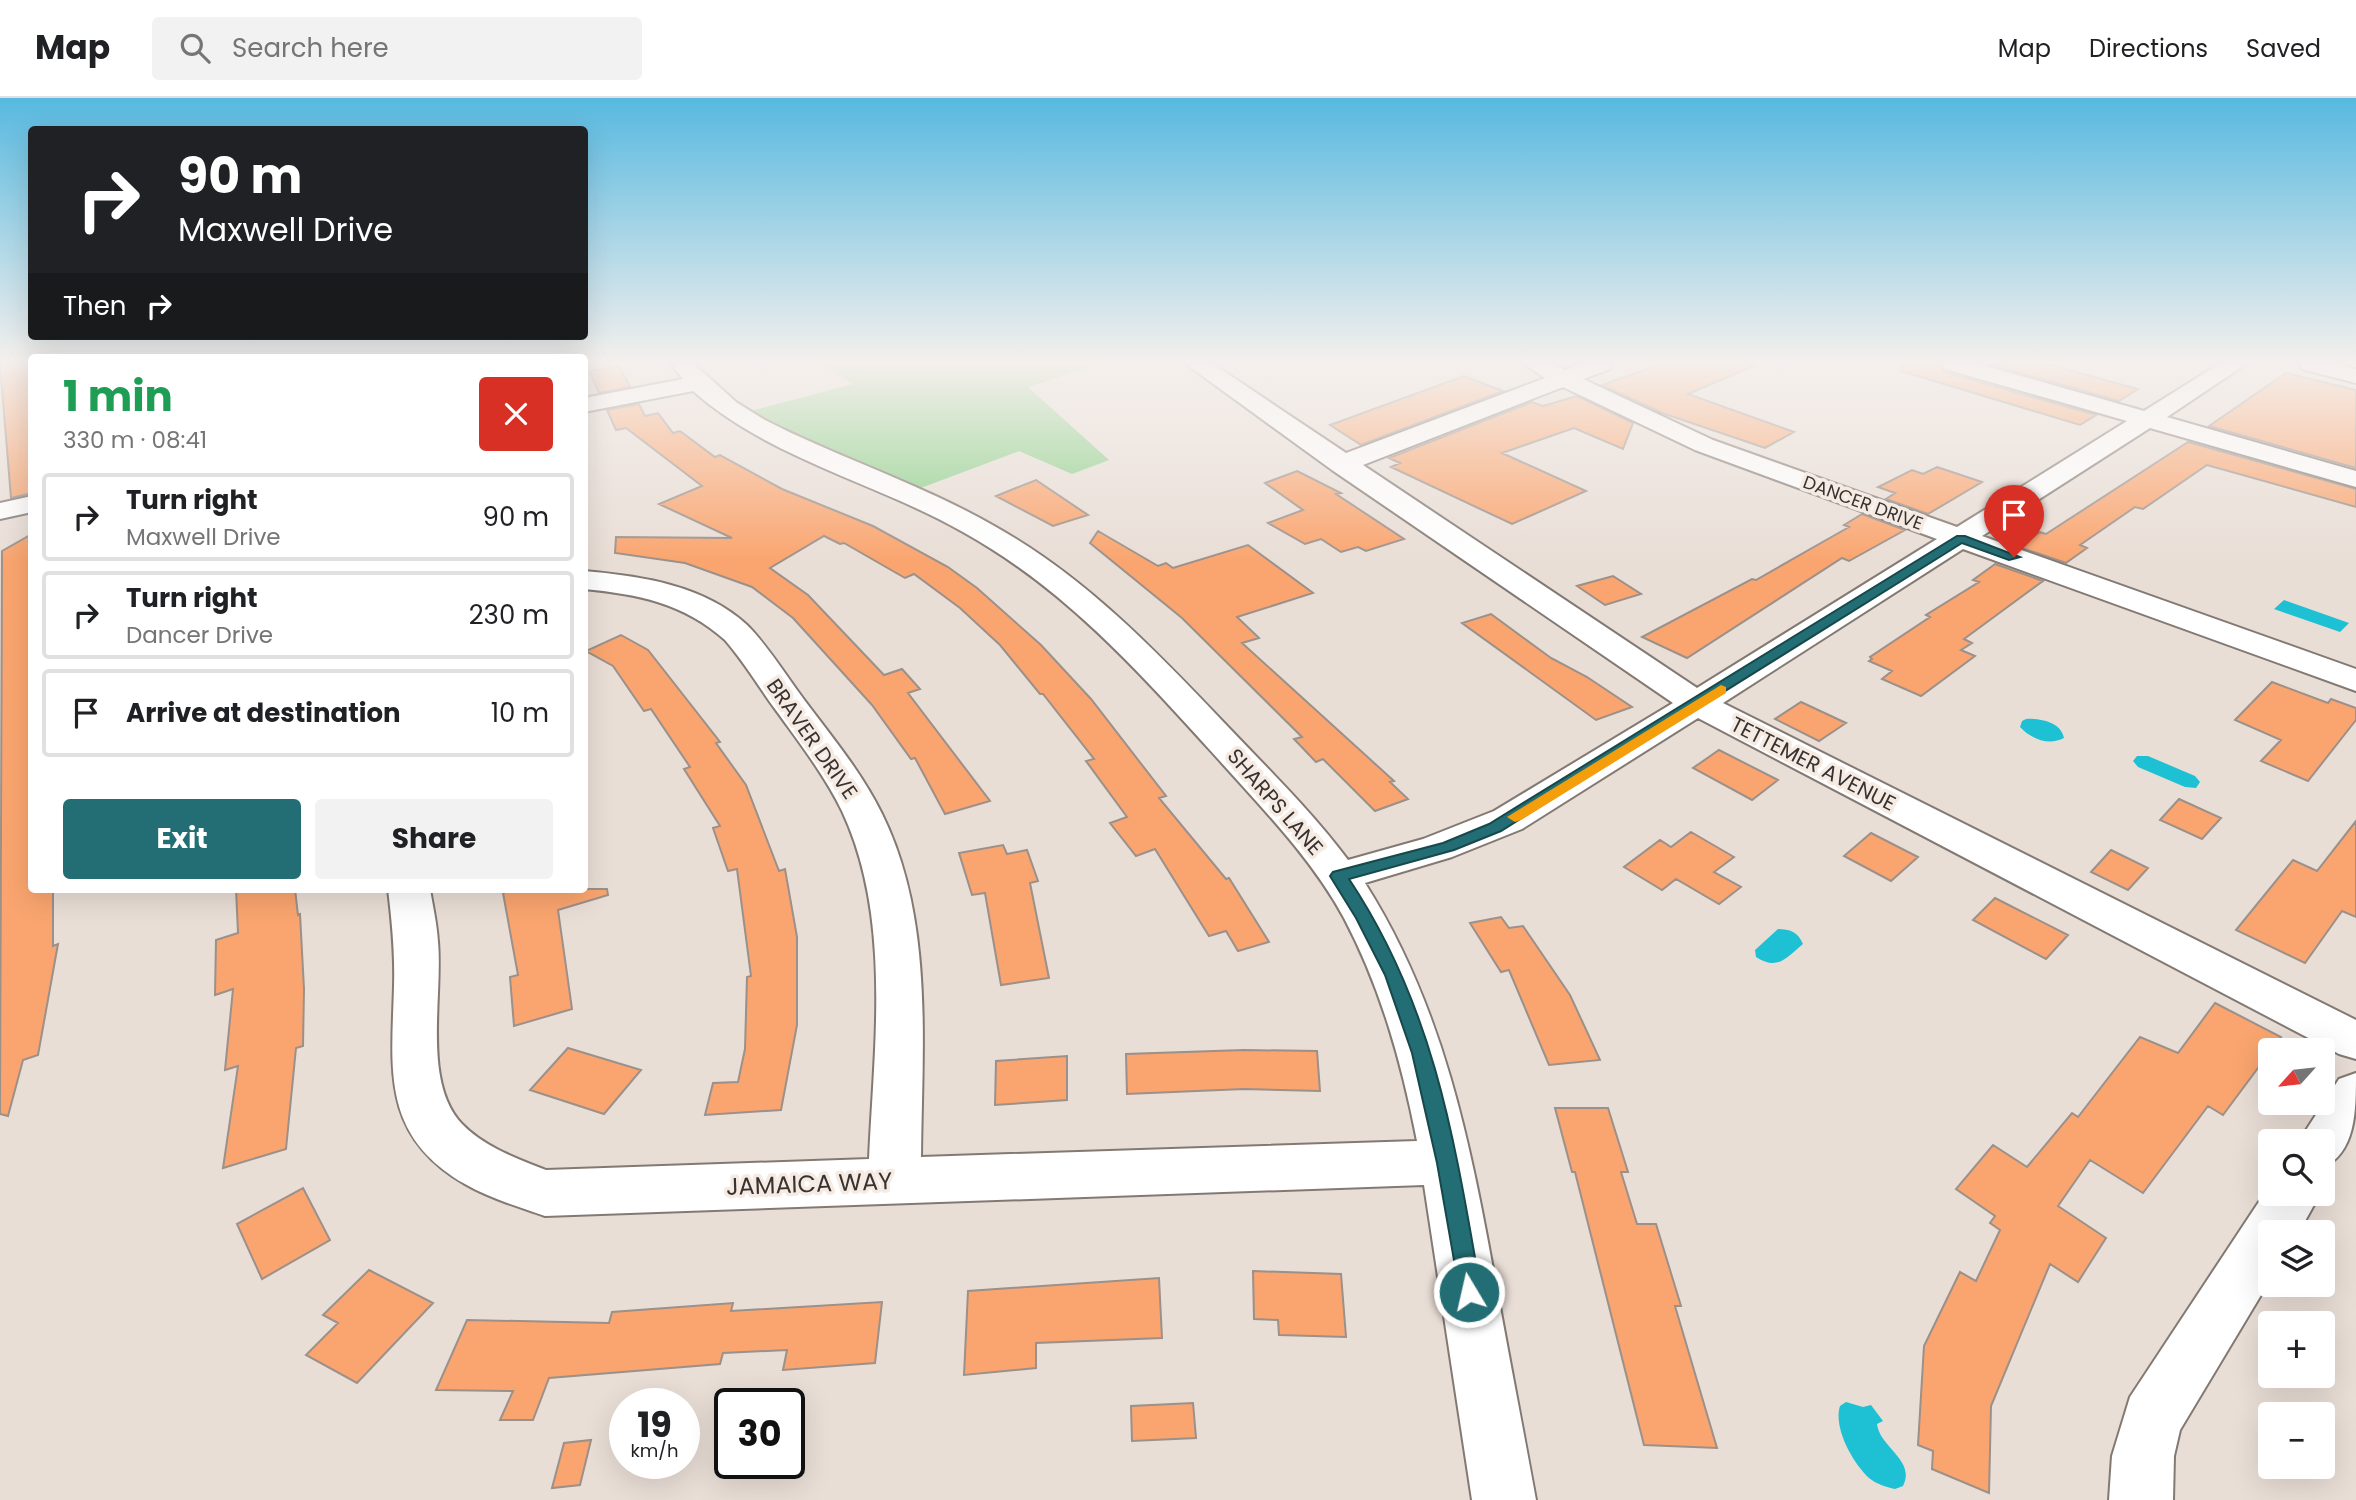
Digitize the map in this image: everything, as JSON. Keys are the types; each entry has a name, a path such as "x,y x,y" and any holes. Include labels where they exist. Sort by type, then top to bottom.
{"street":[{"name":"SHARPS LANE","path":"767,429 964,520 1055,577 1141,652 1305,833 1339,876 1395,975 1422,1053 1447,1163 1504,1500"},
{"name":"TETTEMER AVENUE","path":"1291,429 1698,704 2356,1041"},
{"path":"1341,464 1432,429"},
{"name":"DANCER DRIVE","path":"1671,429 1704,445 2356,681"},
{"path":"1339,876 1448,846 1495,828 1698,704 2132,429"},
{"path":"2180,429 2356,479"},
{"path":"0,511 28,505"},
{"name":"BRAVER DRIVE","path":"588,581 659,591 714,615 744,642 846,781 870,830 885,876 895,939 894,1181"},
{"name":"JAMAICA WAY","path":"409,893 416,968 413,1059 418,1095 432,1126 462,1158 502,1179 545,1193 1447,1163"},
{"path":"2333,1129 2356,1093"},
{"path":"2141,1500 2143,1456 2152,1419 2285,1206"}],"green space":[{"path":"783,429 1075,429 1109,460 1072,474 1019,451 918,489 818,449"}],"water":[{"path":"2284,600 2349,623 2340,632 2274,609"},
{"path":"2026,719 2050,722 2059,728 2064,738 2046,741 2029,735 2020,727"},
{"path":"2137,756 2148,756 2195,776 2200,782 2196,788 2185,787 2138,767 2133,761"},
{"path":"1778,929 1793,932 1803,944 1776,963 1756,957 1755,950"},
{"path":"1846,1402 1863,1407 1871,1405 1883,1421 1877,1424 1880,1432 1905,1469 1903,1486 1895,1489 1878,1484 1857,1464 1846,1445 1839,1424 1840,1406"}],"building":[{"path":"5,429 28,429 28,494 11,498"},
{"path":"628,429 670,429 673,433 680,431 715,457 720,455 782,489 873,526 948,567 977,588 1041,645 1091,699 1166,796 1159,798 1226,879 1229,878 1269,942 1238,951 1226,931 1209,936 1155,849 1136,856 1110,823 1127,817 1086,761 1094,759 1043,694 1040,694 1000,645 960,608 914,574 905,578 844,543 840,544 824,536 770,568 808,595 884,675 902,669 920,689 908,693 990,801 945,814 915,758 911,759 872,705 793,618 752,587 685,563 615,553 616,537 732,538 659,504 702,486"},
{"path":"1337,429 1402,429 1361,445"},
{"path":"1462,429 1570,429 1502,453 1586,491 1512,524 1391,467 1400,463 1389,458"},
{"path":"1577,429 1631,429 1623,449"},
{"path":"1710,429 1787,429 1794,432 1765,448"},
{"path":"2221,429 2356,429 2356,468"},
{"path":"2188,442 2356,489 2356,507 2207,465 2143,509 2135,507 2080,545 2087,548 2066,563 2019,547 2040,532 2046,534"},
{"path":"1937,467 1982,482 1928,514 1886,499 1895,493 1878,487 1912,470 1923,474"},
{"path":"1297,471 1341,493 1336,494 1404,539 1366,551 1358,547 1341,552 1321,539 1305,544 1268,523 1303,510 1265,483"},
{"path":"1036,480 1088,515 1053,526 996,496"},
{"path":"1862,514 1905,530 1849,561 1842,558 1687,658 1642,637 1752,579 1756,580 1849,527 1844,525"},
{"path":"1098,531 1158,566 1166,563 1173,568 1248,545 1313,593 1237,617 1259,638 1242,643 1394,781 1390,782 1408,799 1375,811 1323,759 1316,762 1294,739 1302,737 1182,618 1090,543"},
{"path":"28,536 28,893 53,893 53,946 58,944 38,1055 23,1060 8,1116 0,1114 2,551"},
{"path":"1995,564 2043,581 1964,639 1972,643 1961,650 1975,656 1921,696 1882,679 1892,671 1869,661 1872,659 1870,657 1930,617 1926,615 1979,582 1973,580"},
{"path":"1613,576 1641,594 1605,605 1577,586"},
{"path":"1491,614 1551,658 1587,677 1632,707 1596,720 1462,623"},
{"path":"621,635 648,650 720,742 716,743 746,785 779,871 785,869 797,937 797,1025 781,1110 705,1115 713,1083 738,1082 745,1049 747,977 751,976 737,869 728,871 713,828 720,826 684,769 690,767 651,709 644,711 613,666 588,650"},
{"path":"2272,682 2328,703 2331,699 2356,708 2356,720 2308,781 2261,761 2281,740 2235,720"},
{"path":"1801,702 1846,723 1819,741 1775,719"},
{"path":"1719,750 1778,780 1752,800 1693,768"},
{"path":"2179,799 2221,818 2202,839 2160,820"},
{"path":"2356,821 2356,917 2342,911 2305,963 2236,930 2293,860 2317,871"},
{"path":"1691,832 1734,857 1714,872 1741,887 1719,904 1676,879 1662,890 1624,867 1660,840 1671,847"},
{"path":"1871,833 1918,857 1891,881 1844,856"},
{"path":"1003,845 1007,854 1027,850 1038,881 1030,883 1049,978 1001,985 985,893 972,895 959,853"},
{"path":"2111,850 2148,868 2128,890 2091,872"},
{"path":"588,889 607,889 608,895 558,910 572,1009 514,1026 510,977 518,975 503,893 588,893"},
{"path":"236,893 295,893 298,915 300,914 304,989 303,1046 296,1048 286,1149 223,1168 238,1066 225,1070 233,989 215,995 216,940 238,933"},
{"path":"1995,898 2068,935 2046,959 1973,920"},
{"path":"1501,917 1509,928 1523,926 1570,995 1600,1060 1549,1065 1509,970 1501,972 1470,923"},
{"path":"2215,1003 2281,1037 2258,1038 2258,1068 2223,1115 2208,1106 2143,1193 2090,1160 2058,1206 2106,1238 2078,1282 2050,1264 1991,1406 1989,1493 1932,1469 1933,1451 1918,1445 1924,1346 1960,1272 1976,1281 2000,1230 1990,1223 1995,1216 1956,1189 1993,1145 2027,1167 2072,1113 2078,1117 2140,1037 2178,1053"},
{"path":"568,1048 641,1070 604,1114 530,1090"},
{"path":"1244,1050 1317,1051 1320,1091 1244,1089 1127,1094 1126,1054"},
{"path":"1067,1056 1067,1100 995,1105 996,1061"},
{"path":"1555,1108 1608,1108 1628,1172 1621,1172 1637,1224 1656,1224 1681,1306 1675,1306 1717,1448 1644,1445 1575,1172 1572,1172"},
{"path":"303,1188 330,1240 262,1279 237,1224"},
{"path":"369,1270 433,1303 357,1383 306,1355 338,1323 323,1315"},
{"path":"1253,1271 1341,1274 1346,1337 1279,1335 1278,1320 1254,1319"},
{"path":"1159,1278 1162,1338 1036,1343 1036,1368 964,1375 968,1291"},
{"path":"882,1302 875,1363 783,1370 787,1350 723,1353 720,1364 549,1378 533,1420 500,1420 513,1391 436,1390 467,1320 609,1323 612,1312 733,1303 731,1311"},
{"path":"1193,1403 1196,1438 1132,1441 1131,1406"},
{"path":"591,1440 580,1485 552,1488 564,1443"}],"slow traffic":[{"path":"1515,817 1721,690"}],"route":[{"path":"1469,1292 1447,1163 1422,1053 1395,975 1339,876 1448,846 1495,828 1961,538 2014,557"}]}
